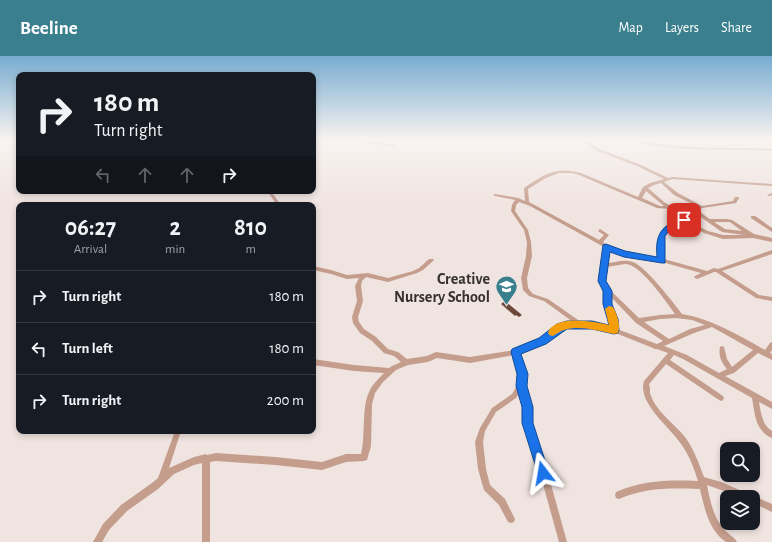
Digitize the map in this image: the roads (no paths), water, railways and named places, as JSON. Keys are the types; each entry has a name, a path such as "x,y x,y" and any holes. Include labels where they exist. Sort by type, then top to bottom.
{"street":[{"path":"632,163 667,179"},
{"path":"527,203 526,189 547,175 565,170 580,174 659,207 671,208"},
{"path":"640,199 645,188 667,179 772,185"},
{"path":"661,181 676,194 701,207 728,204 734,202 737,198"},
{"path":"645,188 685,219 706,232 723,238 753,236"},
{"path":"495,195 518,199 527,203 567,226 600,242 606,247 624,254 662,260 708,273"},
{"path":"518,199 514,205 513,211 526,230 529,245 528,262 524,278 526,288 531,295 546,300 580,324"},
{"path":"662,260 660,243 666,230 696,212 701,207"},
{"path":"696,212 724,231 742,232 772,240"},
{"path":"753,217 772,230"},
{"path":"710,221 724,219 732,221 753,236"},
{"path":"600,231 607,235 600,242"},
{"path":"606,247 602,281 608,291 638,322 668,341"},
{"path":"697,277 714,270 718,271 772,252"},
{"path":"316,269 348,277 365,275 381,280 392,280 421,269 431,260"},
{"path":"605,265 628,263 635,265 662,293 680,316"},
{"path":"718,271 758,297 772,299"},
{"path":"365,275 360,280 358,286 360,302 355,317 356,323 362,331 374,339 386,351 396,354 406,362"},
{"path":"608,291 608,304 613,319 614,330"},
{"path":"638,322 663,317 680,316 702,320 769,355 772,345"},
{"path":"97,542 115,516 171,471 184,464 216,457 322,466 346,458 364,457 367,446 370,399 376,386 390,371 406,362 441,355 458,359 478,360 516,352 542,341 560,327 580,324 614,330 638,338 656,347 699,364 772,406"},
{"path":"656,347 712,325"},
{"path":"722,349 724,360 732,372"},
{"path":"719,376 732,372 742,365 758,349"},
{"path":"516,352 522,374 521,386 527,403 529,430 540,459 563,542"},
{"path":"672,353 666,361 653,372 646,383 647,393 662,417 684,443 702,482 714,524 720,534 733,542"},
{"path":"666,361 721,398"},
{"path":"316,362 390,371"},
{"path":"511,519 502,502 487,488 482,469 479,442 482,430 494,410 514,396 521,386"},
{"path":"755,397 761,425 767,433 772,435"},
{"path":"161,480 177,434"},
{"path":"206,458 206,542"},
{"path":"619,495 633,489 652,486 702,482 721,486 731,490"},
{"path":"760,502 772,508"}],"place":[{"name":"Creative Nursery School","path":"506,306"}]}
